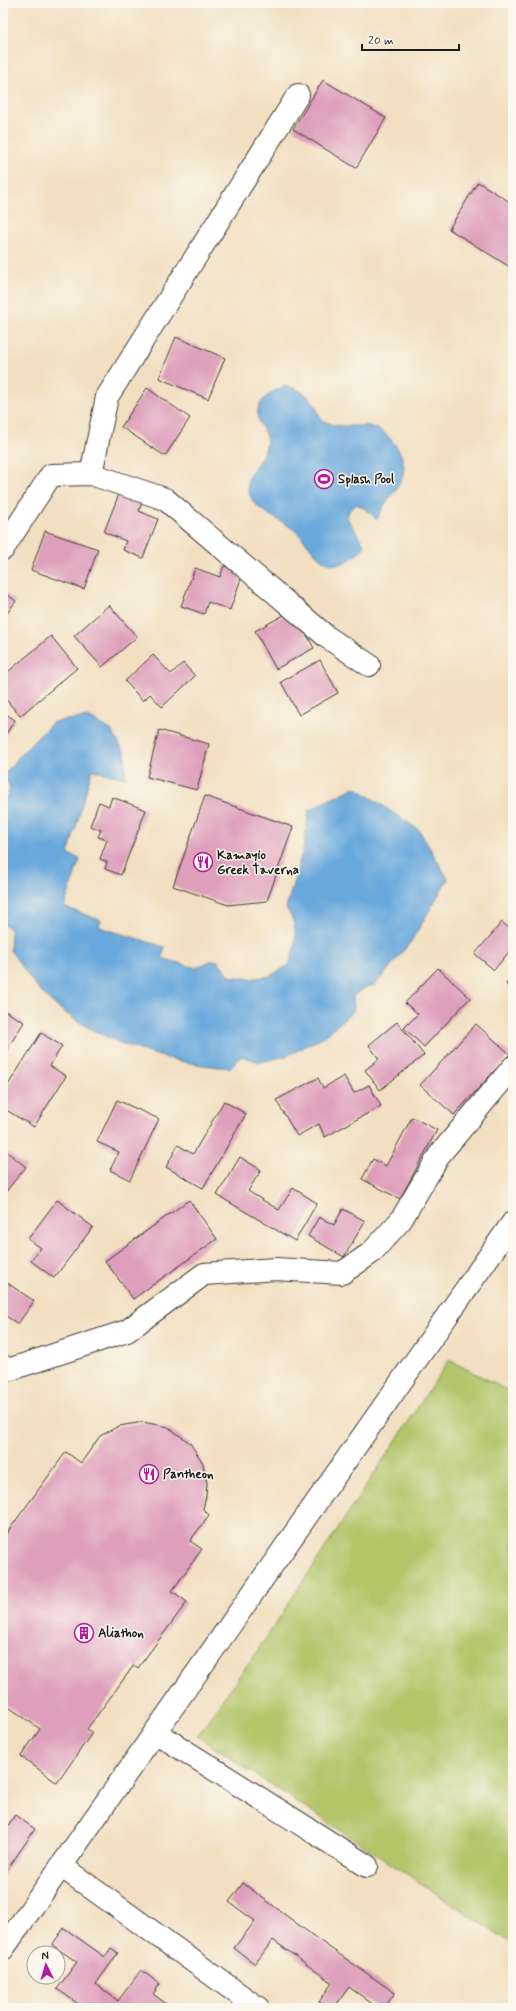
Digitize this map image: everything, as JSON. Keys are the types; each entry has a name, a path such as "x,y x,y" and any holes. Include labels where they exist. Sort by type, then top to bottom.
{"street":[{"path":"91,474 107,397 298,95"},
{"path":"3,549 51,475 91,474 165,499 327,637 369,665"},
{"path":"3,1366 8,1370 128,1331 204,1274 276,1269 342,1273 371,1253 401,1220 440,1154 513,1066"},
{"path":"3,1949 513,1222"},
{"path":"155,1732 367,1866"},
{"path":"61,1866 258,2008"}],"green space":[{"path":"449,1360 513,1393 513,1944 197,1736 264,1641"}],"water":[{"name":"Splash Pool","path":"285,386 294,388 306,395 315,405 320,417 326,422 342,426 369,426 376,428 395,444 402,459 404,467 401,481 382,508 377,520 367,510 357,504 349,510 347,518 365,546 359,553 346,562 332,564 321,559 296,532 262,510 252,500 249,493 248,479 261,458 267,442 258,418 259,407 270,394"},
{"path":"88,717 111,730 125,753 125,778 92,770 68,854 80,859 64,907 101,920 99,927 165,947 162,958 196,968 210,961 218,961 230,976 249,979 270,976 289,965 295,943 295,929 286,908 304,846 309,810 355,787 419,830 448,879 410,943 375,985 366,987 353,996 354,1010 324,1037 287,1056 260,1062 241,1056 231,1068 206,1066 181,1061 131,1047 106,1037 62,1010 43,994 30,978 10,950 11,931 6,925 3,925 3,798 8,796 10,787 3,776 21,754 53,722"}],"building":[{"path":"323,80 386,118 356,168 293,129"},
{"path":"478,182 513,204 513,269 449,229"},
{"path":"176,337 225,358 208,399 159,378"},
{"path":"147,388 190,418 165,456 121,427"},
{"path":"119,494 142,502 139,511 158,519 143,558 123,550 126,541 104,532"},
{"path":"45,531 98,549 84,589 31,570"},
{"path":"224,566 243,573 230,610 208,602 204,614 181,606 195,568 220,577"},
{"path":"3,592 16,601 3,619"},
{"path":"109,605 137,637 102,667 74,636"},
{"path":"293,610 314,648 276,669 255,631"},
{"path":"51,636 77,668 20,716 3,696 3,676"},
{"path":"153,655 171,674 183,663 195,676 162,707 150,694 143,701 125,681"},
{"path":"320,660 338,693 299,715 281,682"},
{"path":"3,712 15,720 3,739"},
{"path":"159,730 209,744 197,790 147,777"},
{"path":"205,796 293,827 267,901 228,905 173,886"},
{"path":"112,797 146,810 121,875 105,869 107,862 100,859 107,840 98,837 101,830 90,826 99,802 109,806"},
{"path":"502,922 513,932 513,947 494,970 475,954"},
{"path":"438,968 470,998 424,1047 404,1028 418,1014 405,1003"},
{"path":"513,977 513,990 506,984"},
{"path":"3,1010 24,1022 3,1056"},
{"path":"397,1022 424,1055 380,1090 365,1070 379,1059 369,1045"},
{"path":"476,1024 510,1054 454,1115 420,1085"},
{"path":"41,1033 62,1046 50,1066 66,1076 34,1127 3,1108 3,1093"},
{"path":"344,1076 354,1093 369,1085 381,1106 325,1137 319,1124 297,1136 276,1100 318,1078 323,1088"},
{"path":"117,1100 159,1119 130,1180 110,1170 119,1152 97,1142"},
{"path":"224,1101 246,1114 203,1188 166,1167 178,1145 193,1154"},
{"path":"412,1117 437,1130 400,1199 362,1179 373,1159 386,1166"},
{"path":"3,1149 26,1167 3,1195"},
{"path":"240,1157 261,1170 248,1191 279,1210 293,1188 317,1203 295,1241 217,1195"},
{"path":"57,1200 93,1227 54,1278 31,1261 41,1248 28,1239"},
{"path":"189,1200 217,1239 133,1299 105,1261"},
{"path":"343,1209 365,1221 344,1257 308,1236 319,1217 334,1225"},
{"path":"3,1280 34,1301 18,1324 3,1314"},
{"name":"Aliathon","path":"143,1422 168,1427 190,1443 203,1463 207,1483 203,1509 209,1515 190,1541 202,1549 172,1591 187,1602 138,1668 134,1665 87,1729 92,1733 57,1783 21,1756 40,1729 3,1703 3,1538 66,1452 81,1463 100,1436 119,1426"},
{"path":"15,1815 35,1829 3,1876 3,1833"},
{"path":"243,1883 316,1938 395,1993 384,2008 378,2008 349,1987 334,2008 328,2008 319,2002 332,1983 273,1940 255,1964 234,1948 255,1921 229,1902"},
{"path":"64,1928 105,1957 111,1948 118,1953 96,1984 118,2001 141,1970 160,1984 153,1994 172,2008 84,2008 57,1989 60,1985 66,1985 66,1977 77,1962 66,1955 66,1945 52,1945"}],"place":[{"name":"Splash Pool","path":"324,479"},
{"name":"Kamayio Greek Taverna","path":"203,862"},
{"name":"Pantheon","path":"149,1474"},
{"name":"Aliathon","path":"84,1633"}]}
